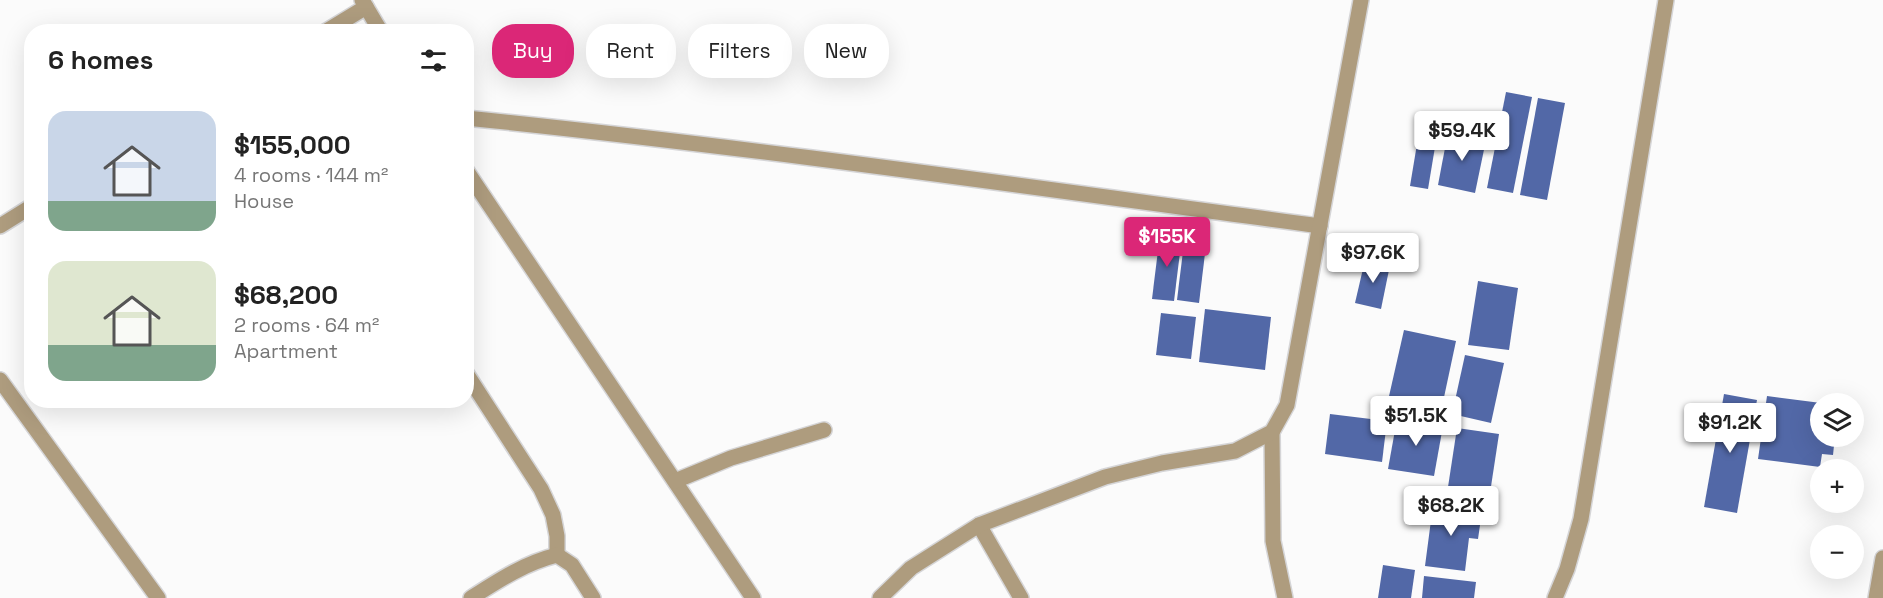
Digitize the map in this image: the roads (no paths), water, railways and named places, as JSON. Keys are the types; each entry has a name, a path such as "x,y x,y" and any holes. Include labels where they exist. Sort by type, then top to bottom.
{"street":[{"path":"1285,598 1273,541 1272,432 1287,405 1361,0"},
{"path":"1555,598 1567,569 1581,519 1666,0"},
{"path":"336,24 364,4 376,24"},
{"path":"474,119 840,161 1320,226"},
{"path":"474,182 753,598"},
{"path":"2,218 24,209"},
{"path":"0,380 158,598"},
{"path":"474,386 540,489 553,515 557,536 557,555"},
{"path":"675,481 731,458 824,430"},
{"path":"880,598 911,568 979,525 1105,477 1172,461 1235,451 1272,432"},
{"path":"979,525 1021,598"},
{"path":"471,598 500,579 535,561 557,555 572,565 593,598"},
{"path":"1876,598 1883,558"}]}
